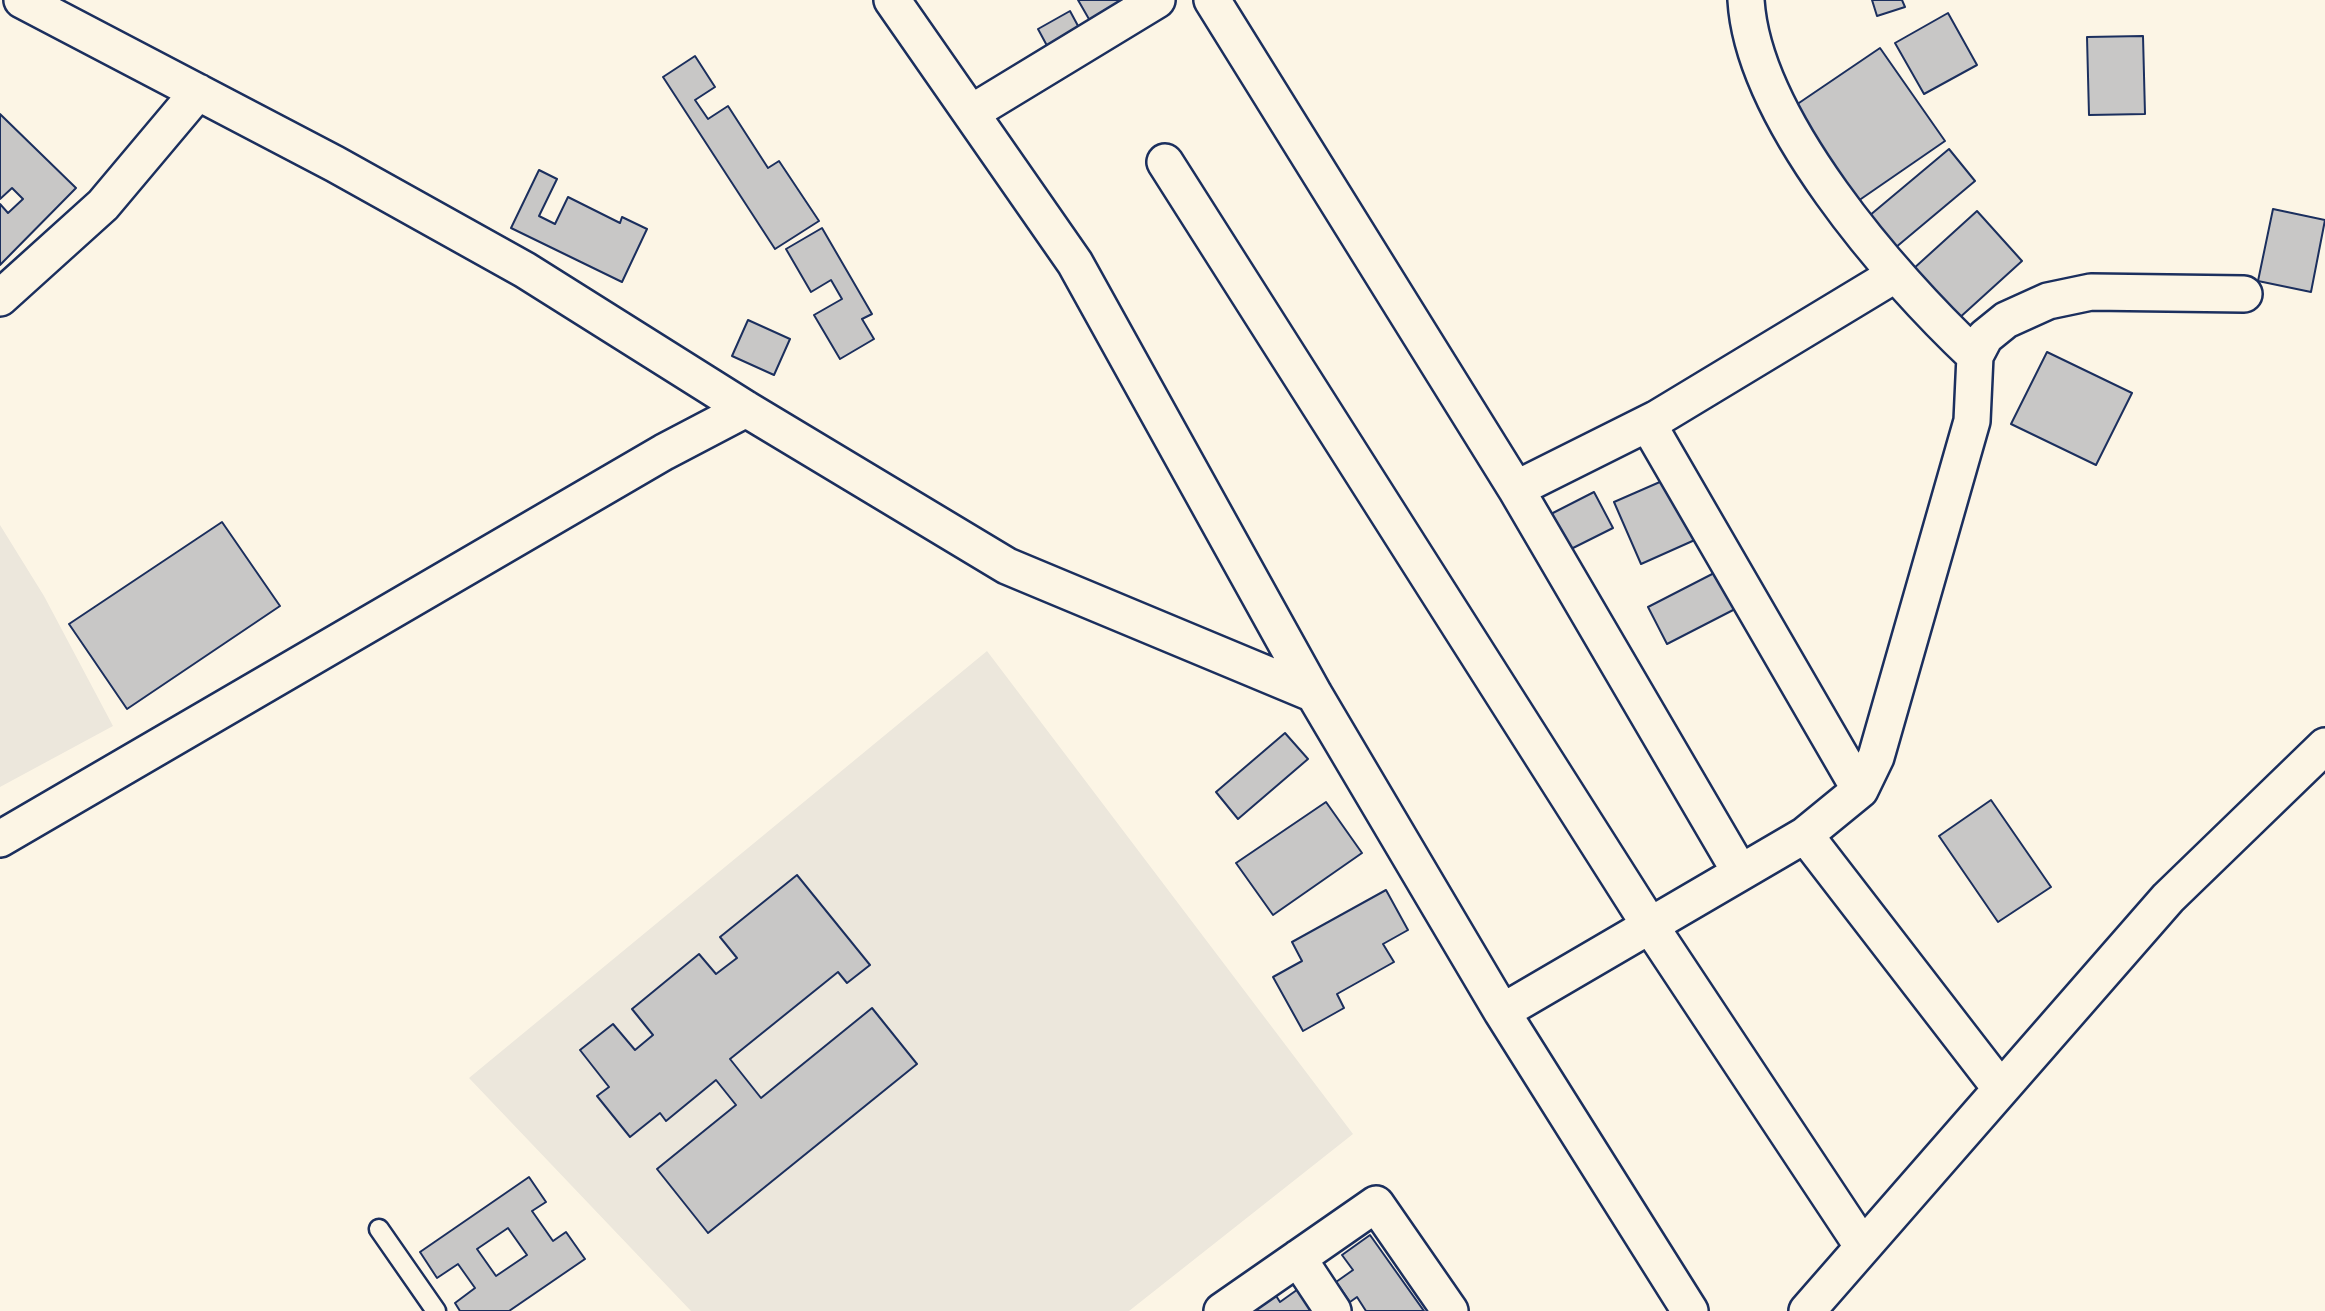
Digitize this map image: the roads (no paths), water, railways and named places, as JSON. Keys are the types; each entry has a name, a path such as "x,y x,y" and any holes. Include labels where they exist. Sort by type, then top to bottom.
{"street":[{"path":"22,0 198,92 525,270 746,409 1007,566 1314,694"},
{"path":"892,0 1075,263 1314,694 1502,1012 1690,1311"},
{"path":"971,113 1157,0"},
{"path":"1212,0 1516,489 1741,872"},
{"path":"1746,0 1753,41 1767,80 1799,143 1896,274 1975,356"},
{"path":"0,298 103,205 198,92"},
{"path":"1165,162 1649,924 1863,1247"},
{"path":"1516,489 1648,424 1896,274"},
{"path":"1502,1012 1805,835 1860,790 1876,757 1972,421 1975,356 1984,338 2006,320 2049,301 2091,292 2244,294"},
{"path":"0,839 664,452 746,409"},
{"path":"1648,424 1860,790"},
{"path":"1807,1311 2168,898 2325,746"},
{"path":"1805,835 2001,1089"},
{"path":"1222,1311 1377,1204 1450,1311"},
{"path":"1298,1258 1333,1311"}],"lane":[{"path":"379,1229 436,1311"}]}
